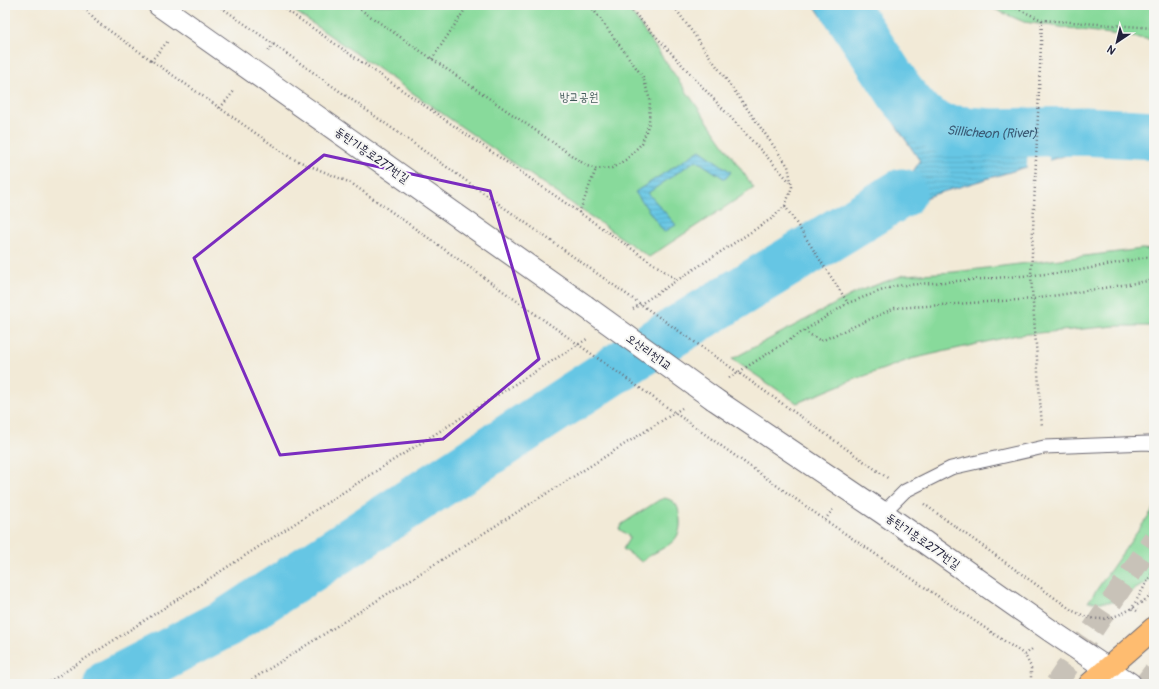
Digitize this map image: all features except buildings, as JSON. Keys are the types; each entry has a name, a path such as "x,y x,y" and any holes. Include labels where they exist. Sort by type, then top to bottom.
{"main road":[{"path":"1090,684 1154,628"}],"street":[{"name":"동탄기흥로277번길","path":"159,5 585,306"},
{"name":"오산리천1교","path":"585,306 719,390"},
{"name":"동탄기흥로277번길","path":"719,390 883,513 1106,669 1130,684"}],"lane":[{"path":"883,513 905,491 951,468 1044,447 1154,444"}],"path":[{"path":"81,5 97,22 291,158 351,183 825,520 1025,655 1031,667 1031,684"},
{"path":"218,5 1073,611 1089,618 1105,618 1132,608 1154,594"},
{"path":"279,5 677,280"},
{"path":"354,5 587,166 596,169 612,168 627,159 642,143 648,123 650,100 643,78 590,5"},
{"path":"432,60 468,5"},
{"path":"626,5 791,183"},
{"path":"631,310 771,219 785,206 792,187 788,166 673,5"},
{"path":"1009,5 1042,20 1146,27 1154,29"},
{"path":"1042,20 1031,276 1034,299 1044,447"},
{"path":"579,212 596,169"},
{"path":"785,206 848,303"},
{"path":"719,390 804,331 848,303 894,286 1071,272 1147,257 1154,258"},
{"path":"804,331 821,341 895,308 1034,299 1148,281 1154,282"},
{"path":"46,684 384,466 592,336"},
{"path":"245,684 683,408"},
{"path":"1132,608 1154,570"}],"highlighted area":[{"path":"324,155 490,191 539,359 443,439 280,455 194,258"}],"green space":[{"name":"방교공원","path":"286,5 626,5 754,188 649,257"},
{"path":"985,5 1154,5 1154,40 1024,22"},
{"path":"1142,249 1154,250 1154,326 1115,326 1017,335 911,359 848,382 797,403 732,359 859,291 904,275 954,272"},
{"path":"665,498 673,501 678,507 680,524 679,533 670,544 649,556 642,562 623,549 630,537 619,529 622,524 659,500"},
{"path":"1154,508 1154,578 1114,602 1088,602"}],"water":[{"path":"814,5 835,5 838,10 840,32 938,150 1071,123 1154,128 1154,152 1087,149 929,196 676,352 677,343 671,347 900,191 920,161"},
{"path":"700,150 731,172 725,179 696,160 648,193 676,225 664,232 635,192"},
{"path":"643,362 652,371 159,684 141,684"}],"pier":[{"path":"1049,125 1049,163 1027,169 1028,130"},
{"path":"688,333 699,340 675,353 674,347 671,349 669,346"},
{"path":"642,360 653,369 653,372 624,391 610,381"}],"waterway":[{"name":"Sillicheon (River)","path":"843,5 902,95 921,117 943,129 991,133 1084,131 1154,135"},
{"path":"108,684 226,623 643,351 902,193"}],"tunnel":[{"path":"1056,684 1154,539"},
{"path":"1145,684 1154,672"}]}
